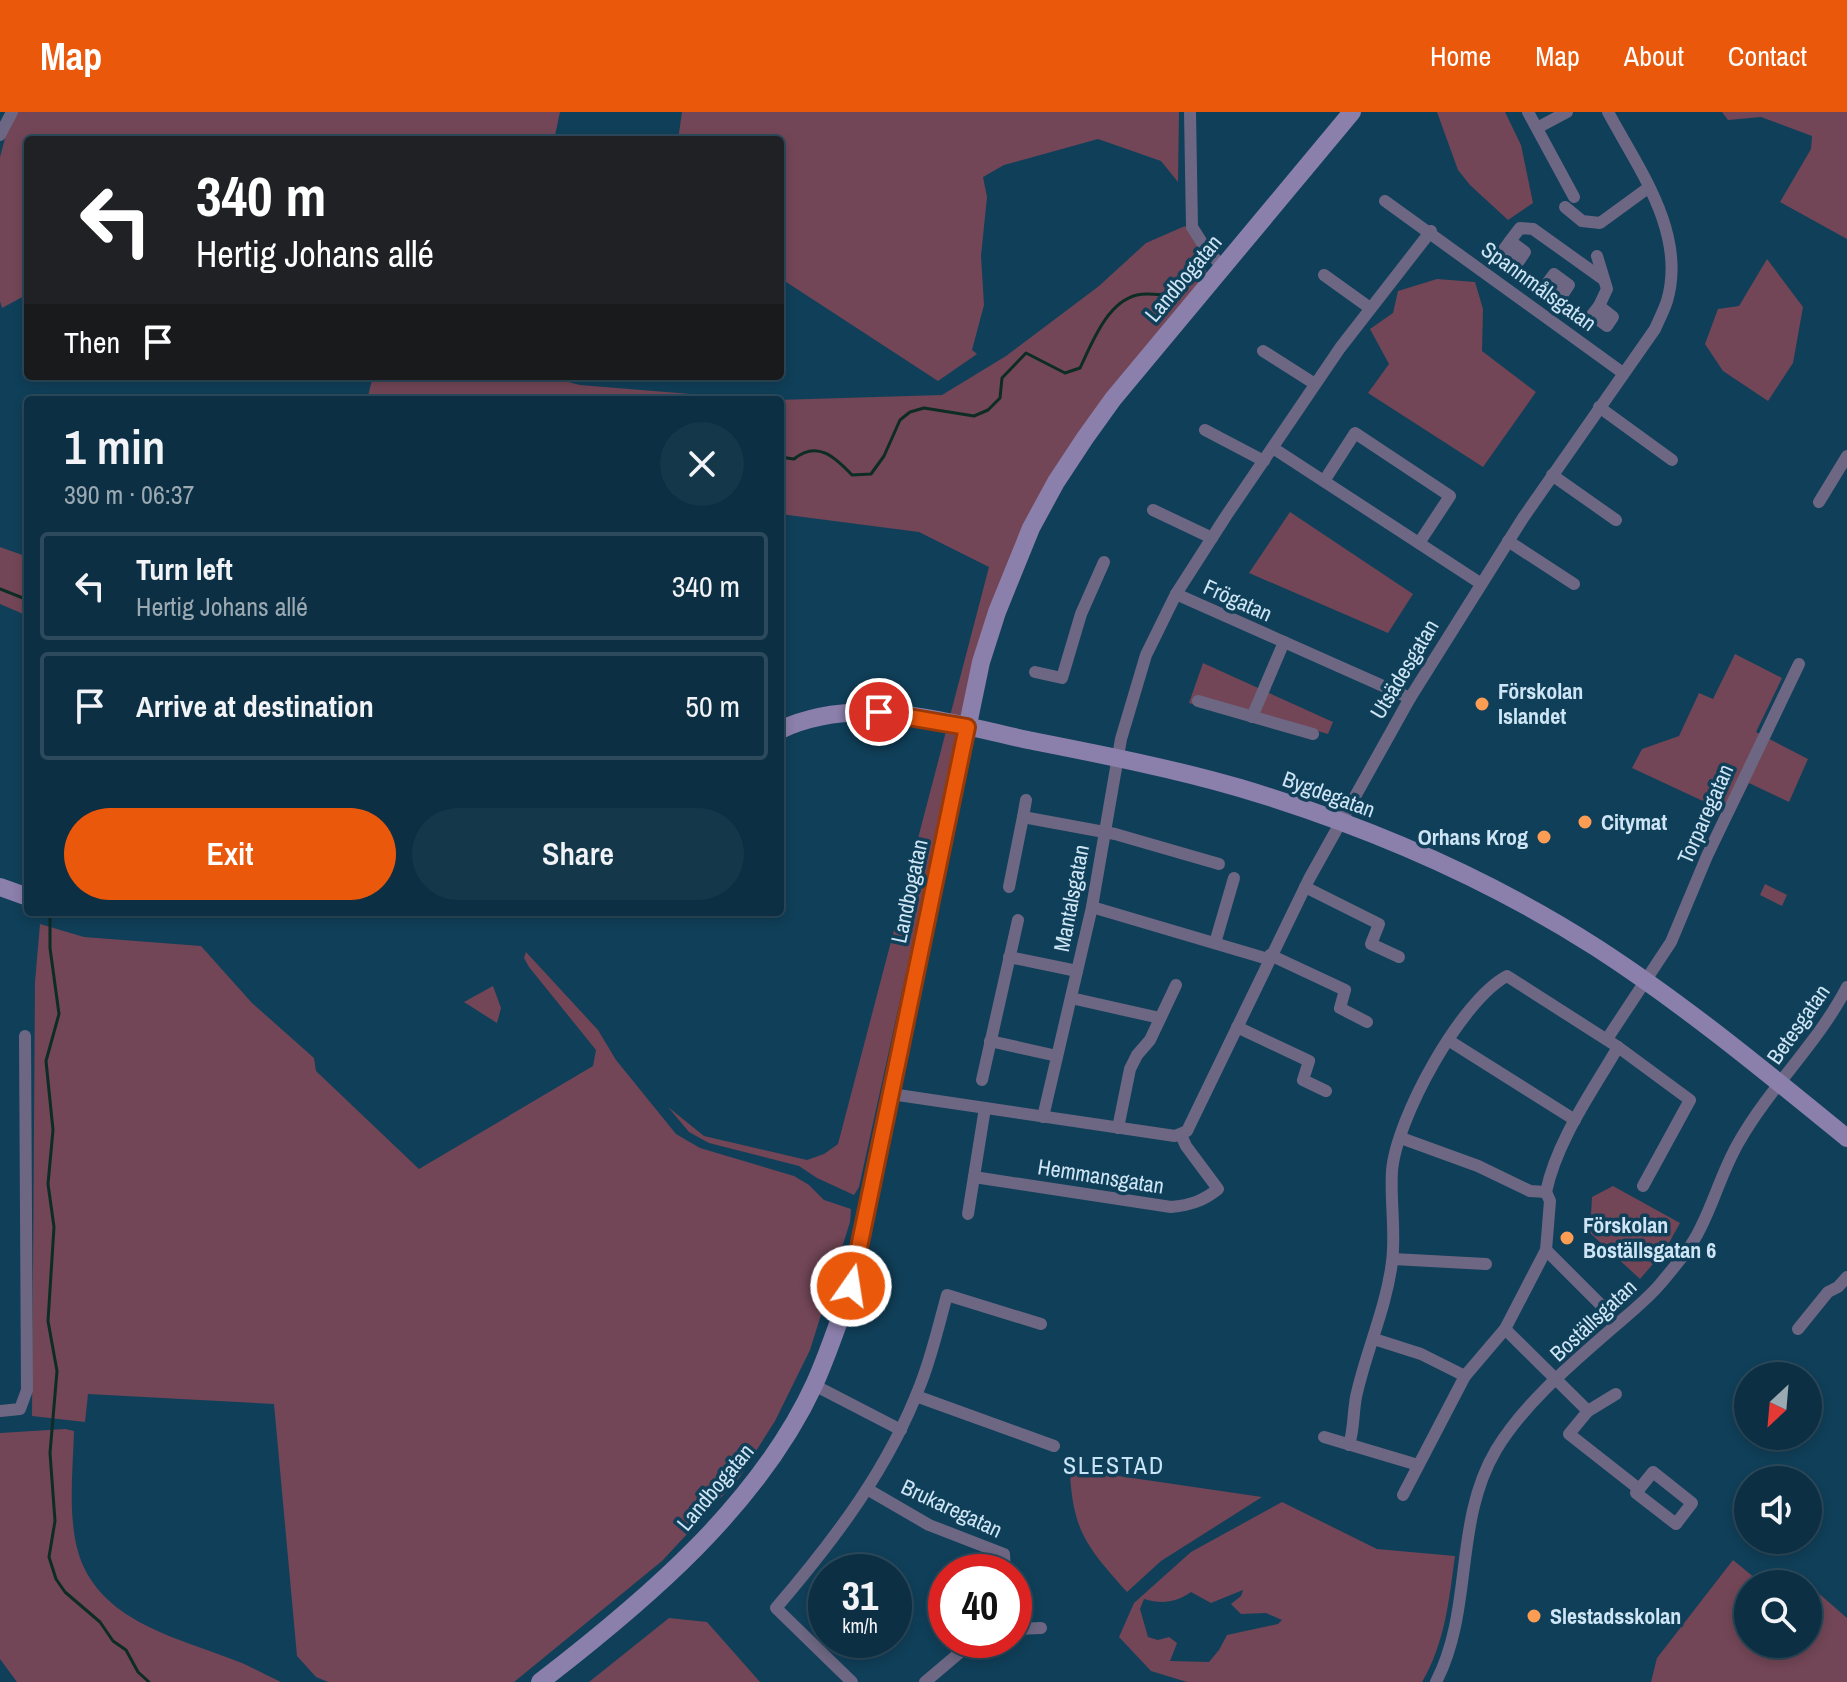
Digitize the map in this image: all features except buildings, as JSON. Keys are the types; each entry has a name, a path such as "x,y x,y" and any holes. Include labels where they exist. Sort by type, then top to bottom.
{"street":[{"path":"0,135 12,112"},
{"path":"1190,112 1192,227 1206,249 1223,267"},
{"name":"Landbogatan","path":"542,1681 714,1531 769,1462 814,1385 851,1286 981,662 997,612 1031,528 1056,482 1113,399 1352,112"},
{"path":"1528,112 1574,197"},
{"path":"1537,128 1567,112"},
{"name":"Utsädesgatan","path":"1340,821 1480,583 1655,329 1667,301 1671,253 1668,235 1662,216 1608,112"},
{"path":"1565,207 1582,221 1600,223 1648,188"},
{"name":"Spannmålsgatan","path":"1385,201 1423,229 1431,231 1623,373"},
{"path":"1510,241 1520,228 1527,227 1603,279"},
{"path":"1117,758 1146,655 1176,594 1315,384 1431,231"},
{"path":"1554,274 1569,254"},
{"path":"1597,256 1607,289 1599,306"},
{"path":"1324,275 1370,308"},
{"path":"1263,351 1315,384"},
{"path":"1599,407 1672,460"},
{"path":"1205,430 1264,461"},
{"path":"1324,481 1355,433 1450,496 1419,543"},
{"path":"1273,448 1480,583"},
{"path":"1819,502 1847,456"},
{"path":"1552,475 1616,520"},
{"path":"1153,510 1212,538"},
{"path":"1508,541 1574,584"},
{"path":"1035,672 1062,678 1081,614 1104,562"},
{"name":"Frögatan","path":"1176,594 1410,698"},
{"name":"Frögatan","path":"1252,717 1284,642"},
{"name":"Torparegatan","path":"1646,980 1671,942 1733,799 1799,664"},
{"path":"1198,701 1313,734"},
{"name":"Bygdegatan","path":"784,729 817,717 858,712 911,716 1117,758 1237,787 1340,821 1490,888 1595,947 1646,980 1781,1083 1847,1138"},
{"name":"Mantalsgatan","path":"1043,1117 1092,907 1117,758"},
{"path":"1009,887 1026,800"},
{"name":"Mantalsgatan","path":"1023,817 1105,832 1219,864"},
{"path":"891,1094 1181,1135 1190,1126 1269,957 1340,821"},
{"path":"1215,943 1234,878"},
{"path":"0,887 24,896"},
{"path":"1305,887 1379,924 1371,944 1399,957"},
{"path":"1092,907 1269,957 1345,990 1340,1008 1367,1022"},
{"path":"982,1080 1018,920"},
{"name":"Mantalsgatan","path":"1009,957 1077,971"},
{"path":"1349,1445 1353,1434 1355,1399 1386,1296 1393,1259 1392,1167 1401,1138 1417,1095 1448,1040 1466,1014 1496,981 1507,976 1607,1039 1690,1100 1643,1186"},
{"path":"1607,1039 1646,980"},
{"path":"1118,1128 1130,1069 1150,1040 1176,985"},
{"name":"Betesgatan","path":"1781,1083 1823,1028 1847,987"},
{"path":"1071,998 1160,1018"},
{"path":"1237,1027 1309,1061 1303,1080 1326,1091"},
{"path":"0,1411 20,1409 27,1390 25,1036"},
{"path":"1448,1040 1575,1120"},
{"path":"990,1041 1057,1056"},
{"path":"1403,1495 1465,1376 1505,1329 1546,1250 1549,1175 1575,1120 1618,1047"},
{"name":"Boställsgatan","path":"1436,1682 1452,1645 1473,1505 1488,1464 1510,1429 1556,1381 1645,1300 1674,1266 1698,1233 1740,1140 1781,1083"},
{"path":"968,1214 985,1108"},
{"name":"Hemmansgatan","path":"974,1177 1171,1207 1190,1205 1204,1200 1222,1186 1186,1146 1181,1135"},
{"path":"1401,1138 1478,1166 1530,1191 1546,1192"},
{"name":"Boställsgatan","path":"1546,1250 1604,1308"},
{"path":"1393,1259 1486,1264"},
{"path":"1798,1329 1828,1292 1847,1277"},
{"name":"Brukaregatan","path":"852,1682 776,1608 826,1550 867,1489 901,1430 916,1396 949,1291 1041,1324"},
{"name":"Boställsgatan","path":"1505,1329 1588,1411"},
{"path":"1374,1339 1421,1354 1465,1376"},
{"path":"814,1385 901,1430"},
{"path":"1616,1394 1588,1411 1569,1434 1639,1489"},
{"path":"916,1396 1054,1446"},
{"path":"1324,1437 1418,1465"},
{"path":"1653,1472 1692,1503 1676,1524 1636,1493 1639,1489 1653,1472"},
{"name":"Brukaregatan","path":"867,1489 929,1525 1004,1554"},
{"path":"1032,1628 1041,1628"},
{"path":"925,1682 953,1658"}],"shaded area":[{"path":"12,112 560,112 555,136 24,136 24,296 2,308 0,157"},
{"path":"682,112 1179,112 1178,182 1161,161 1098,139 1004,165 983,177 987,197 981,256 984,305 972,350 977,354 938,381 784,281 784,136 679,136"},
{"path":"1437,112 1505,112 1521,145 1533,203 1508,220 1470,185 1458,170"},
{"path":"1722,112 1847,112 1847,239 1780,202 1811,149 1812,136 1761,117 1728,120"},
{"path":"1185,226 1199,245 1207,275 1120,381 980,637 859,1187 854,1195 799,1166 709,1143 689,1132 668,1107 704,1136 807,1160 824,1154 838,1144 989,567 919,532 784,515 784,400 942,395 1006,356 1099,286 1146,243"},
{"path":"1767,259 1803,307 1793,363 1768,401 1723,371 1705,344 1718,309 1739,306"},
{"path":"1437,279 1475,282 1483,309 1482,351 1536,392 1483,467 1368,393 1389,364 1370,329 1393,313 1398,291"},
{"path":"372,380 561,380 580,385 716,396 368,396"},
{"path":"1290,512 1413,594 1388,633 1249,573"},
{"path":"0,547 24,556 24,614 0,604"},
{"path":"1735,654 1782,678 1756,732 1808,759 1789,802 1749,783 1733,815 1632,768 1642,749 1679,736 1699,693 1713,699"},
{"path":"1203,663 1333,722 1328,734 1196,696 1193,704 1189,703"},
{"path":"1765,884 1787,895 1782,906 1760,895"},
{"path":"40,924 84,937 201,946 252,1003 314,1058 316,1071 419,1169 593,1066 596,1050 529,967 524,958 526,952 598,1030 616,1060 676,1134 700,1148 794,1176 824,1200 851,1209 850,1222 810,1350 775,1421 739,1478 662,1561 514,1682 328,1682 316,1677 297,1656 274,1404 88,1394 85,1422 32,1416 35,982"},
{"path":"493,986 501,1008 497,1023 464,1002"},
{"path":"1613,1186 1680,1223 1665,1250 1640,1279 1590,1233 1592,1197"},
{"path":"74,1431 72,1504 77,1548 87,1573 102,1594 121,1611 144,1624 281,1682 17,1682 0,1659 0,1433"},
{"path":"1070,1473 1105,1474 1262,1497 1161,1561 1127,1592 1085,1539 1075,1511"},
{"path":"1282,1502 1377,1549 1455,1556 1445,1621 1430,1667 1422,1682 1187,1682 1151,1671 1119,1637 1134,1603 1191,1552","holes":["1243,1590 1231,1604 1241,1614 1266,1613 1282,1620 1278,1624 1227,1635 1209,1662 1170,1661 1177,1643 1169,1637 1158,1640 1148,1637 1140,1609 1144,1599 1168,1602 1191,1592 1211,1603"]},
{"path":"1733,1560 1745,1570 1734,1570 1734,1658 1822,1658 1822,1596 1847,1618 1847,1682 1651,1682 1657,1658"},
{"path":"669,1618 707,1622 760,1682 589,1682"}],"waterway":[{"path":"784,458 794,459 802,453 818,451 832,457 852,475 871,474 884,456 900,420 910,412 924,408 974,416 988,410 1000,398 1002,378 1026,353 1065,373 1080,368 1095,336 1117,306 1137,295 1174,293"},
{"path":"0,589 24,598"},
{"path":"50,916 50,948 59,1014 46,1061 53,1130 48,1184 54,1227 48,1321 57,1371 50,1453 55,1521 49,1557 56,1579 65,1592 100,1622 113,1641 126,1650 138,1672 149,1682"}],"place":[{"name":"Förskolan Islandet","path":"1482,704"},
{"name":"Citymat","path":"1585,822"},
{"name":"Orhans Krog","path":"1544,837"},
{"name":"Förskolan Boställsgatan 6","path":"1567,1238"},
{"name":"Slestadsskolan","path":"1534,1616"}],"district":[{"name":"SLESTAD","path":"1114,1465"}],"route":[{"path":"851,1286 967,727 879,712"}]}
